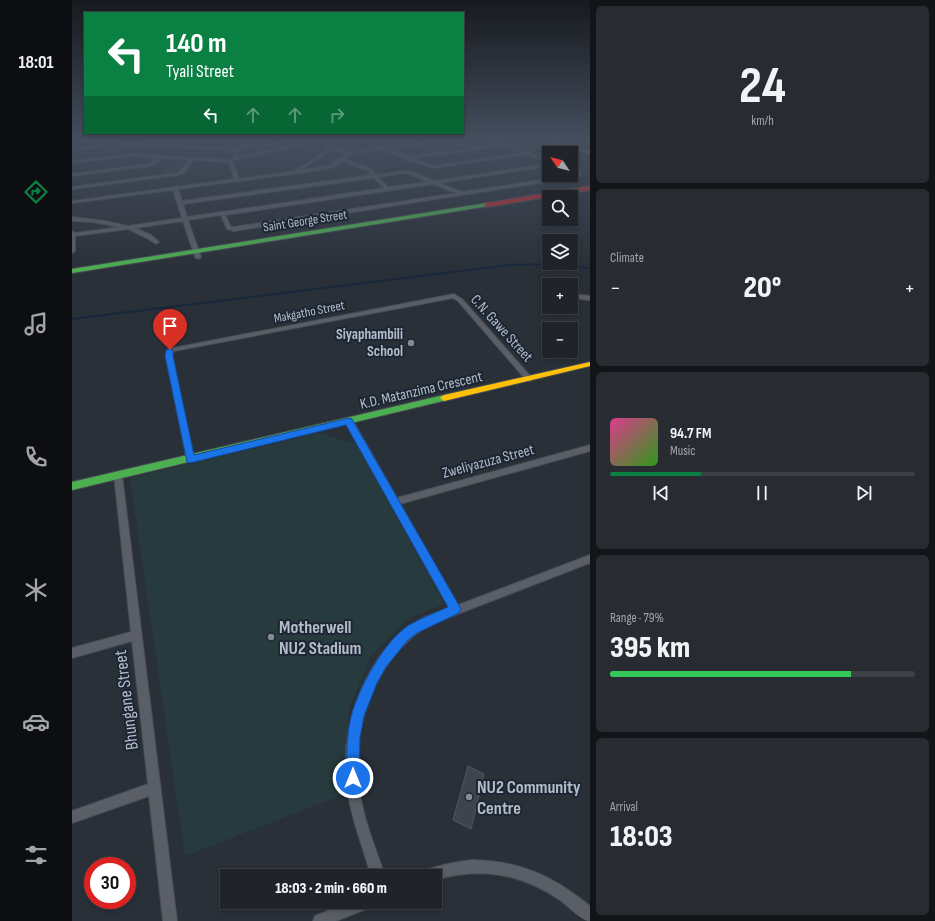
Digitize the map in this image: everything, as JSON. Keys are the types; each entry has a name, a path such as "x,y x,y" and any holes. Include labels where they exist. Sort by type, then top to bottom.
{"main road":[{"name":"Saint George Street","path":"72,277 196,254 590,188"},
{"path":"578,195 590,193"},
{"name":"Saint George Street","path":"72,270 196,254 542,201"},
{"name":"K.D. Matanzima Crescent","path":"72,486 590,364"}],"street":[{"path":"72,188 108,183"},
{"path":"72,202 214,183"},
{"path":"179,203 324,183"},
{"path":"381,183 387,189"},
{"path":"72,251 72,234 149,225 427,183"},
{"path":"436,183 462,194"},
{"path":"222,213 229,228 234,229 532,183"},
{"path":"175,188 196,254"},
{"path":"72,219 91,220 125,228 151,236 156,242"},
{"name":"Makgatho Street","path":"190,459 169,356 170,350 454,296"},
{"name":"C.N. Gawe Street","path":"454,296 460,300 530,379"},
{"path":"578,297 590,298"},
{"path":"349,421 455,609"},
{"name":"Zweliyazuza Street","path":"394,502 590,448"},
{"name":"Bhungane Street","path":"118,475 170,921"},
{"path":"376,869 357,807 353,787 352,761 357,716 372,679 382,663 403,637 425,622 455,609 590,559"},
{"path":"72,653 136,635"},
{"path":"72,818 154,788"},
{"path":"442,872 469,865 511,869 558,891 578,904 590,915"},
{"path":"320,921 349,909"}],"green space":[{"name":"Motherwell NU2 Stadium","path":"320,433 357,445 444,604 409,618 371,657 348,711 347,793 185,856 130,478"}],"building":[{"name":"NU2 Community Centre","path":"468,766 484,774 471,829 453,820"}],"waterway":[{"path":"72,319 510,265 558,264 590,268"}],"traffic: fast":[{"path":"72,271 487,205"},
{"path":"72,486 444,398"}],"traffic: slow":[{"path":"444,398 590,364"}],"traffic: jam":[{"path":"487,205 590,188"}],"place":[{"name":"Siyaphambili School","path":"411,343"},
{"name":"Motherwell NU2 Stadium","path":"271,637"},
{"name":"NU2 Community Centre","path":"469,797"}],"route":[{"path":"170,350 169,356 190,459 349,421 455,609 425,622 403,637 393,648 372,679 357,716 352,769 353,778"}]}
